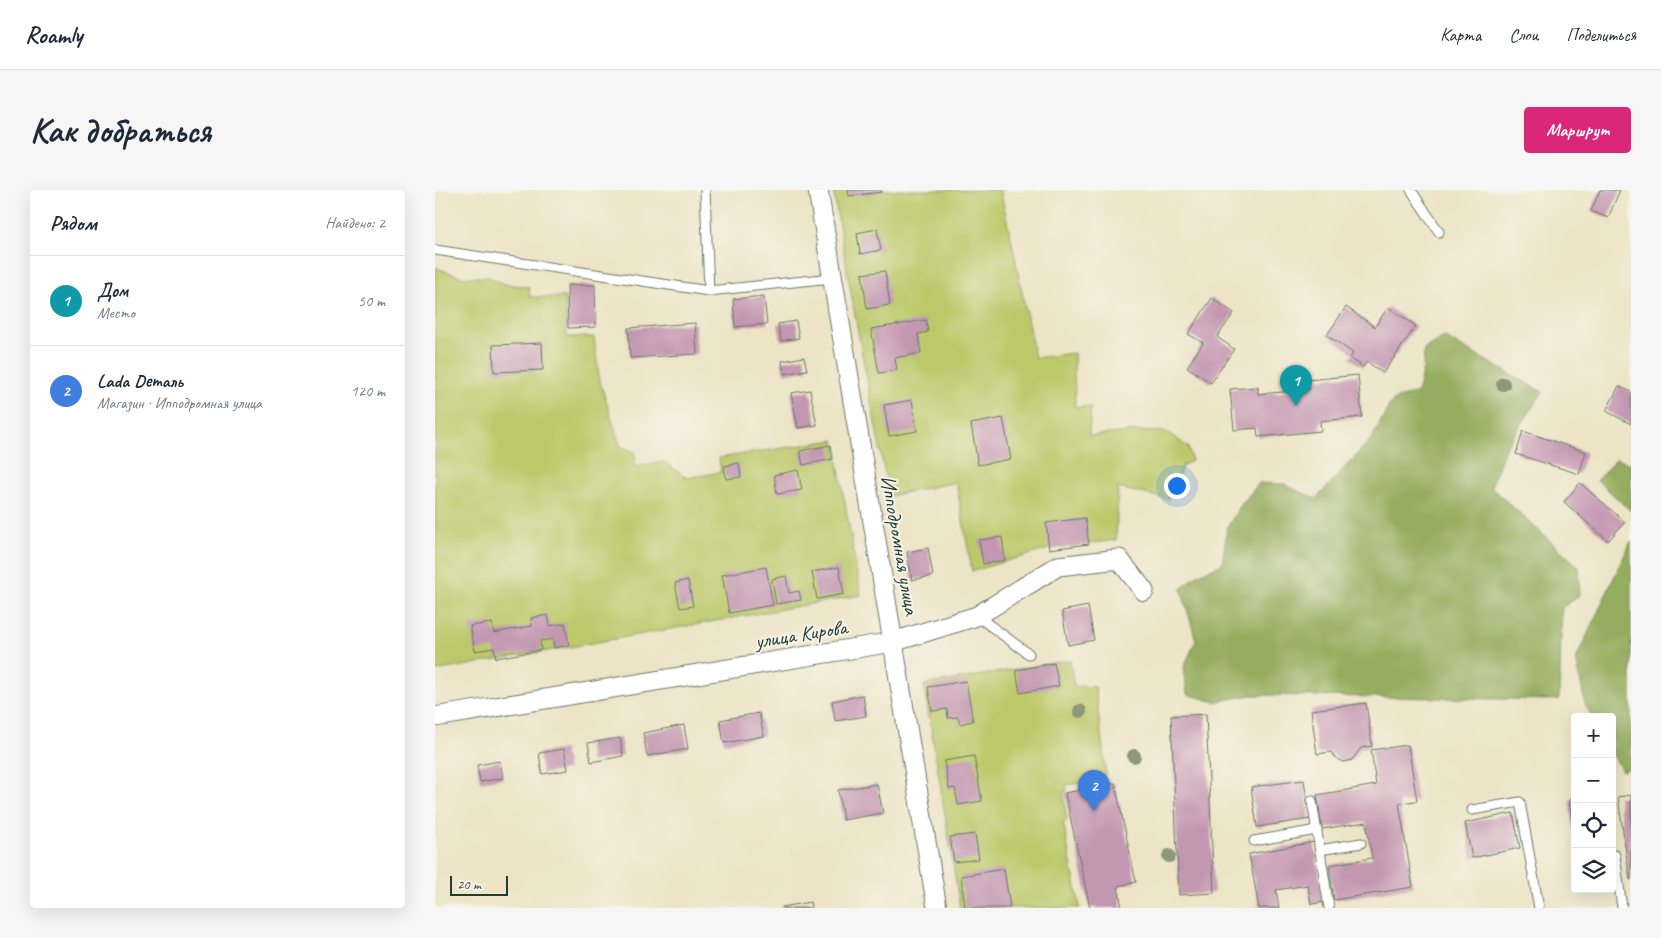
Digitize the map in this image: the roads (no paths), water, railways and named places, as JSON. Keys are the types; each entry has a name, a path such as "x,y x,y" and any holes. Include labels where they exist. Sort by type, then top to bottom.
{"street":[{"name":"Ипподромная улица","path":"818,190 937,908"},
{"name":"улица Кирова","path":"435,717 893,642 977,616 1058,566 1119,559 1144,591"}],"lane":[{"path":"705,190 709,291"},
{"path":"1411,190 1439,232"},
{"path":"435,250 709,291 832,278"},
{"path":"977,616 1029,654"},
{"path":"1312,801 1329,908"},
{"path":"1472,810 1520,802 1539,908"},
{"path":"1254,841 1317,830"},
{"path":"1320,850 1361,843"},
{"path":"1616,863 1622,908"}],"place":[{"name":"Дом","path":"1296,406"},
{"name":"Lada Dеталь","path":"1094,811"}]}
